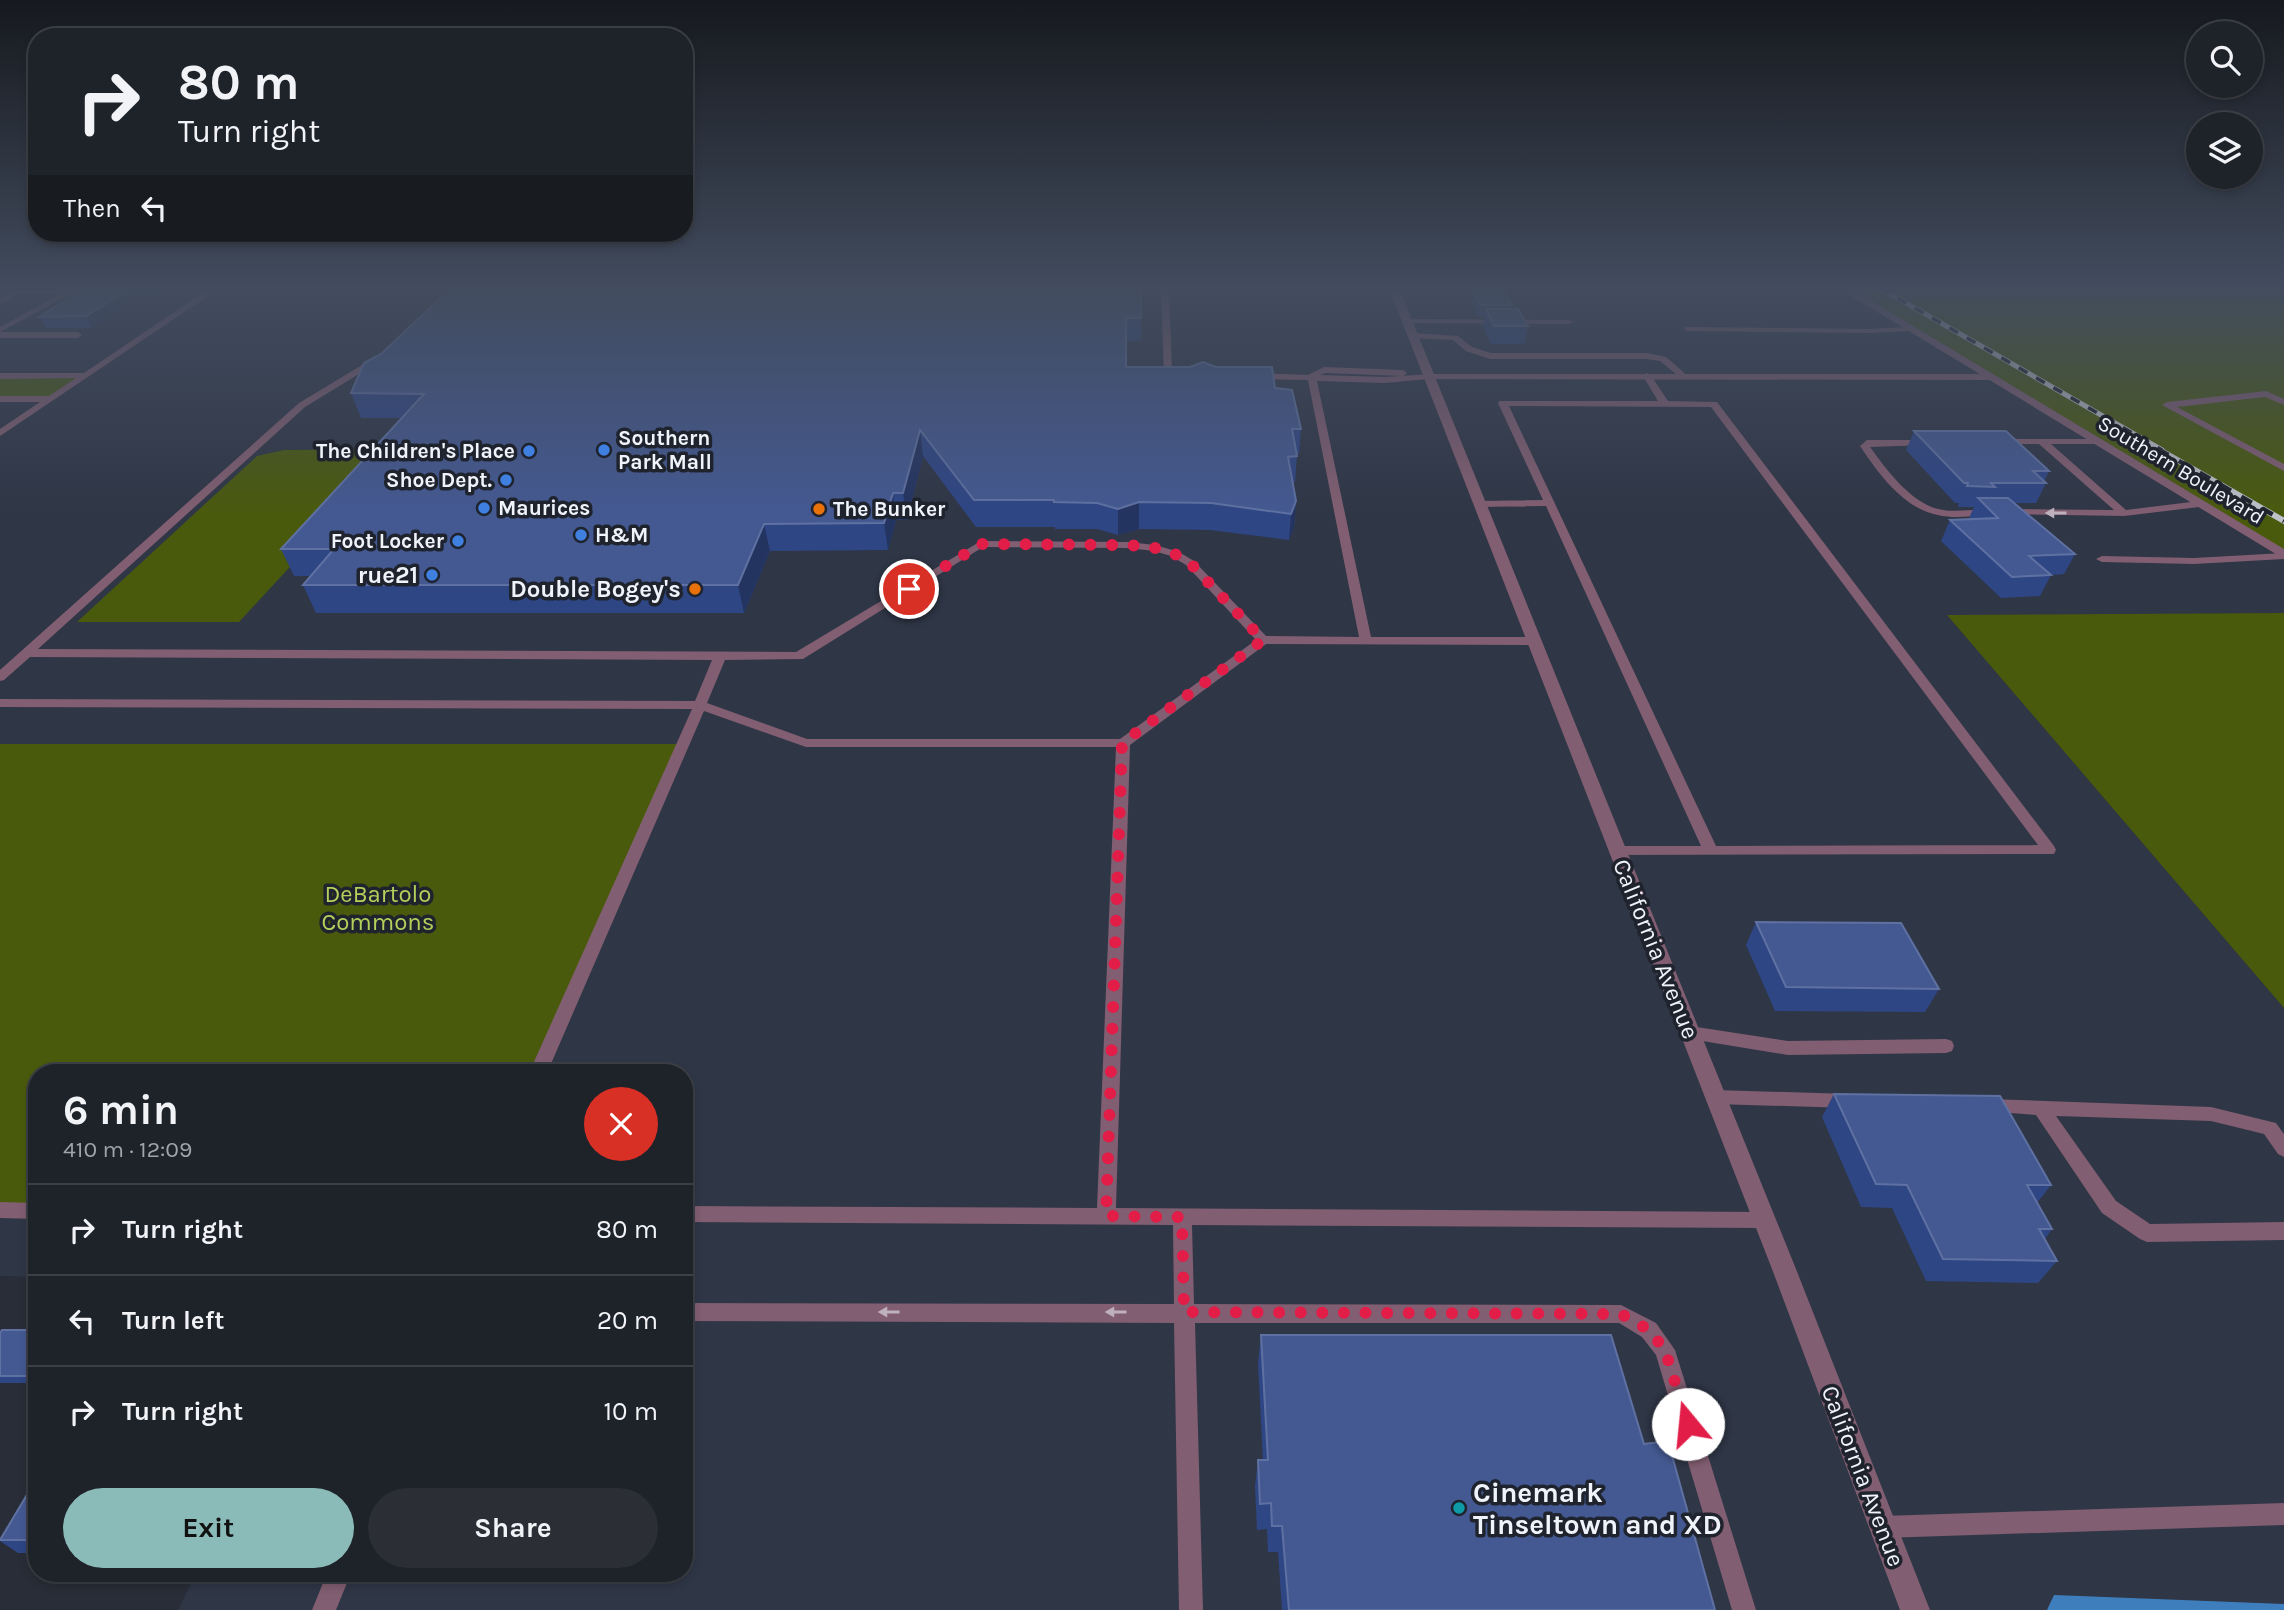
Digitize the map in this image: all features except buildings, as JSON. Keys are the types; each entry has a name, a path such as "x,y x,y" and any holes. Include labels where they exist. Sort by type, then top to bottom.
{"street":[{"name":"California Avenue","path":"1423,363 1764,1220 1914,1610"},
{"name":"Southern Boulevard","path":"1968,363 2284,556"},
{"path":"1428,376 1991,377"}],"lane":[{"path":"0,433 103,363"},
{"path":"0,677 302,405 371,363"},
{"path":"1168,363 1168,376 1185,376"},
{"path":"1670,363 1685,377"},
{"path":"0,376 85,375"},
{"path":"1242,376 1385,380 1428,376"},
{"path":"1312,376 1366,640"},
{"path":"1647,376 1665,404"},
{"path":"2284,402 2266,394 2167,405 2284,468"},
{"path":"0,399 50,399"},
{"path":"1616,851 1711,851 2049,850 1714,404 1503,403 1711,851"},
{"path":"1986,442 2096,441"},
{"path":"1934,442 1870,442 1865,446 1875,463 1922,505 1935,512 2124,513 2199,504"},
{"path":"2042,442 2124,513"},
{"path":"1479,504 1551,503"},
{"path":"26,653 799,656 981,544 1128,545 1175,554 1190,563 1263,640"},
{"path":"2102,559 2194,561 2284,556"},
{"path":"0,703 699,705 806,743 1122,743 1263,640 1532,640"},
{"path":"542,1064 720,656"},
{"path":"1106,1216 1122,743"},
{"path":"1690,1033 1788,1048 1946,1046"},
{"path":"1715,1097 1865,1102"},
{"path":"1973,1106 2211,1114 2270,1128 2284,1149"},
{"path":"2041,1108 2109,1207 2147,1233 2284,1231"},
{"path":"0,1210 28,1211"},
{"path":"693,1214 1764,1220"},
{"path":"1182,1217 1191,1610"},
{"path":"693,1312 1621,1314 1649,1330 1665,1350 1744,1610"},
{"path":"1883,1527 2284,1514"},
{"path":"324,1610 335,1582"}],"shaded area":[{"name":"Southern Park Mall","path":"0,363 1967,363 2284,555 2284,613 1948,616 2284,1008 2284,1610 178,1610 192,1582 693,1582 693,1064 28,1064 28,1277 0,1276"}],"green space":[{"path":"1967,363 2284,363 2284,555"},
{"path":"84,375 50,399 0,399 0,376"},
{"path":"399,449 239,622 77,622 257,456 284,450"},
{"path":"2284,613 2284,1008 1947,615"},
{"name":"DeBartolo Commons","path":"0,744 682,744 542,1064 28,1064 28,1211 0,1210"}],"water":[{"path":"2054,1595 2284,1604 2284,1610 2047,1610"}],"railway":[{"path":"2011,363 2162,450"},
{"path":"2158,449 2284,521"}],"place":[{"name":"Southern Park Mall","path":"604,450"},
{"name":"The Children's Place","path":"529,451"},
{"name":"Shoe Dept.","path":"506,480"},
{"name":"Maurices","path":"484,508"},
{"name":"The Bunker","path":"819,509"},
{"name":"H&M","path":"581,535"},
{"name":"Foot Locker","path":"458,541"},
{"name":"rue21","path":"432,575"},
{"name":"Double Bogey's","path":"695,589"},
{"name":"Cinemark Tinseltown and XD","path":"1459,1508"}],"route":[{"path":"909,589 981,544 1128,545 1156,548 1175,554 1190,563 1263,640 1122,743 1106,1216 1182,1217 1184,1312 1621,1314 1649,1330 1665,1350 1688,1424"}]}
